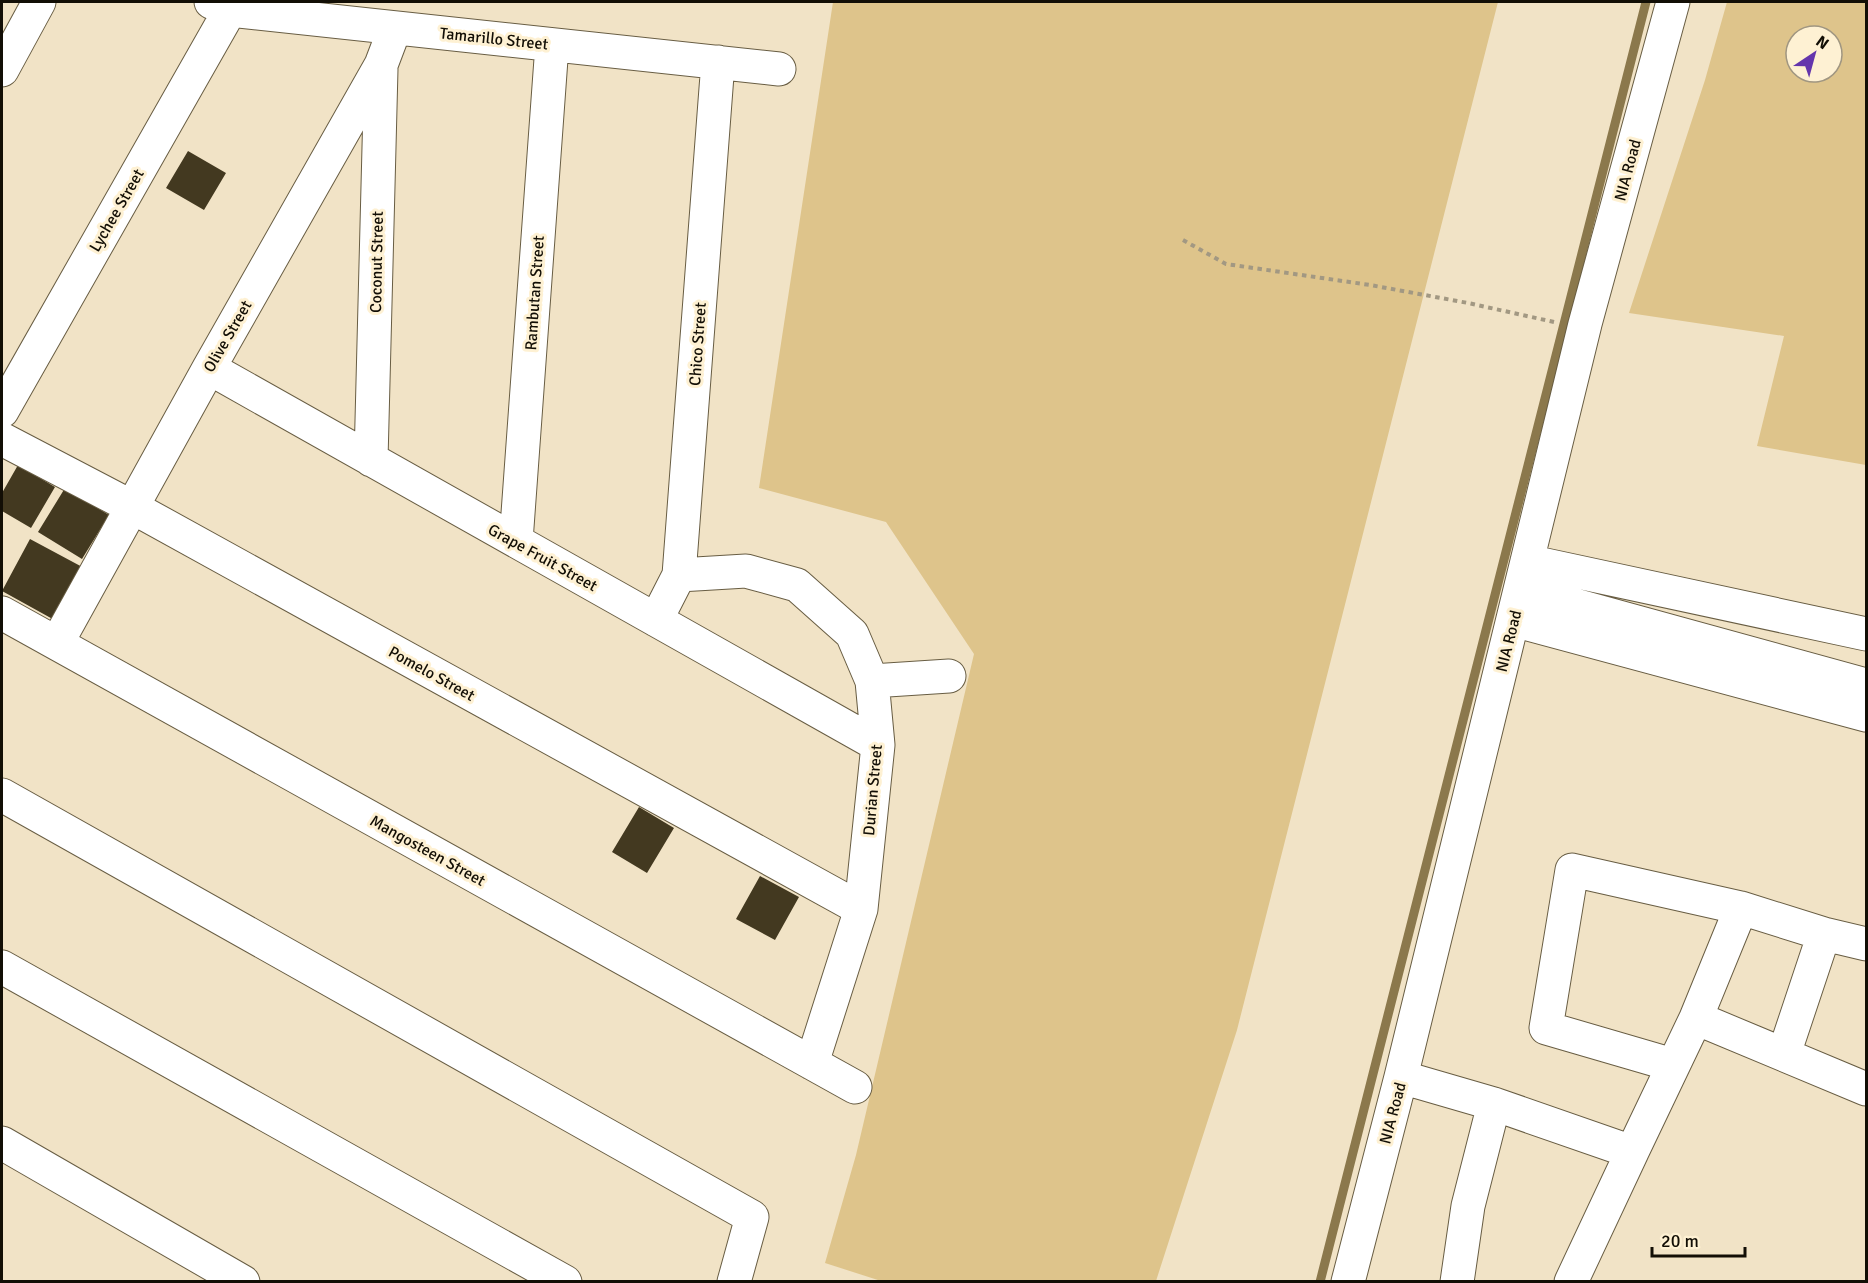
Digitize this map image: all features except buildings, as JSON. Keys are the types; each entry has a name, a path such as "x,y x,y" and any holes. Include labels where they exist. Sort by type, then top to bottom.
{"street":[{"path":"2,70 39,2"},
{"name":"NIA Road","path":"1348,1281 1401,1077 1585,324 1673,2"},
{"name":"Tamarillo Street","path":"220,6 395,28 779,69"},
{"name":"Lychee Street","path":"2,411 220,6"},
{"name":"Olive Street","path":"57,643 209,368 381,65 395,28"},
{"name":"Rambutan Street","path":"516,541 552,45"},
{"name":"Chico Street","path":"656,620 679,575 718,62"},
{"name":"Coconut Street","path":"371,460 381,65"},
{"name":"Grape Fruit Street","path":"209,368 878,745"},
{"name":"Pomelo Street","path":"2,439 132,507 861,909"},
{"name":"Durian Street","path":"679,575 746,571 797,585 852,633 872,681 878,745 861,909 812,1063"},
{"path":"1520,590 1866,634"},
{"path":"1520,590 1866,686"},
{"path":"1520,590 1866,715"},
{"name":"Mangosteen Street","path":"2,612 855,1087"},
{"path":"872,681 949,676"},
{"path":"2,795 752,1217 734,1281"},
{"path":"1673,1065 1546,1028 1572,870 1741,908 1824,934 1866,944"},
{"path":"1571,1281 1696,1018 1741,908"},
{"path":"1784,1054 1824,934"},
{"path":"2,967 565,1281"},
{"path":"1696,1018 1866,1089"},
{"path":"1401,1077 1494,1104 1632,1152"},
{"path":"1457,1281 1468,1206 1494,1104"},
{"path":"2,1143 243,1281"}],"path":[{"path":"1183,240 1227,264 1370,285 1556,322"}],"shaded area":[{"path":"833,2 1498,2 1237,1030 1156,1281 881,1281 825,1263 856,1155 974,654 886,522 759,488"},
{"path":"1727,2 1866,2 1866,465 1757,446 1784,336 1629,313 1705,80"}],"waterway":[{"path":"1320,1282 1646,2"}]}
